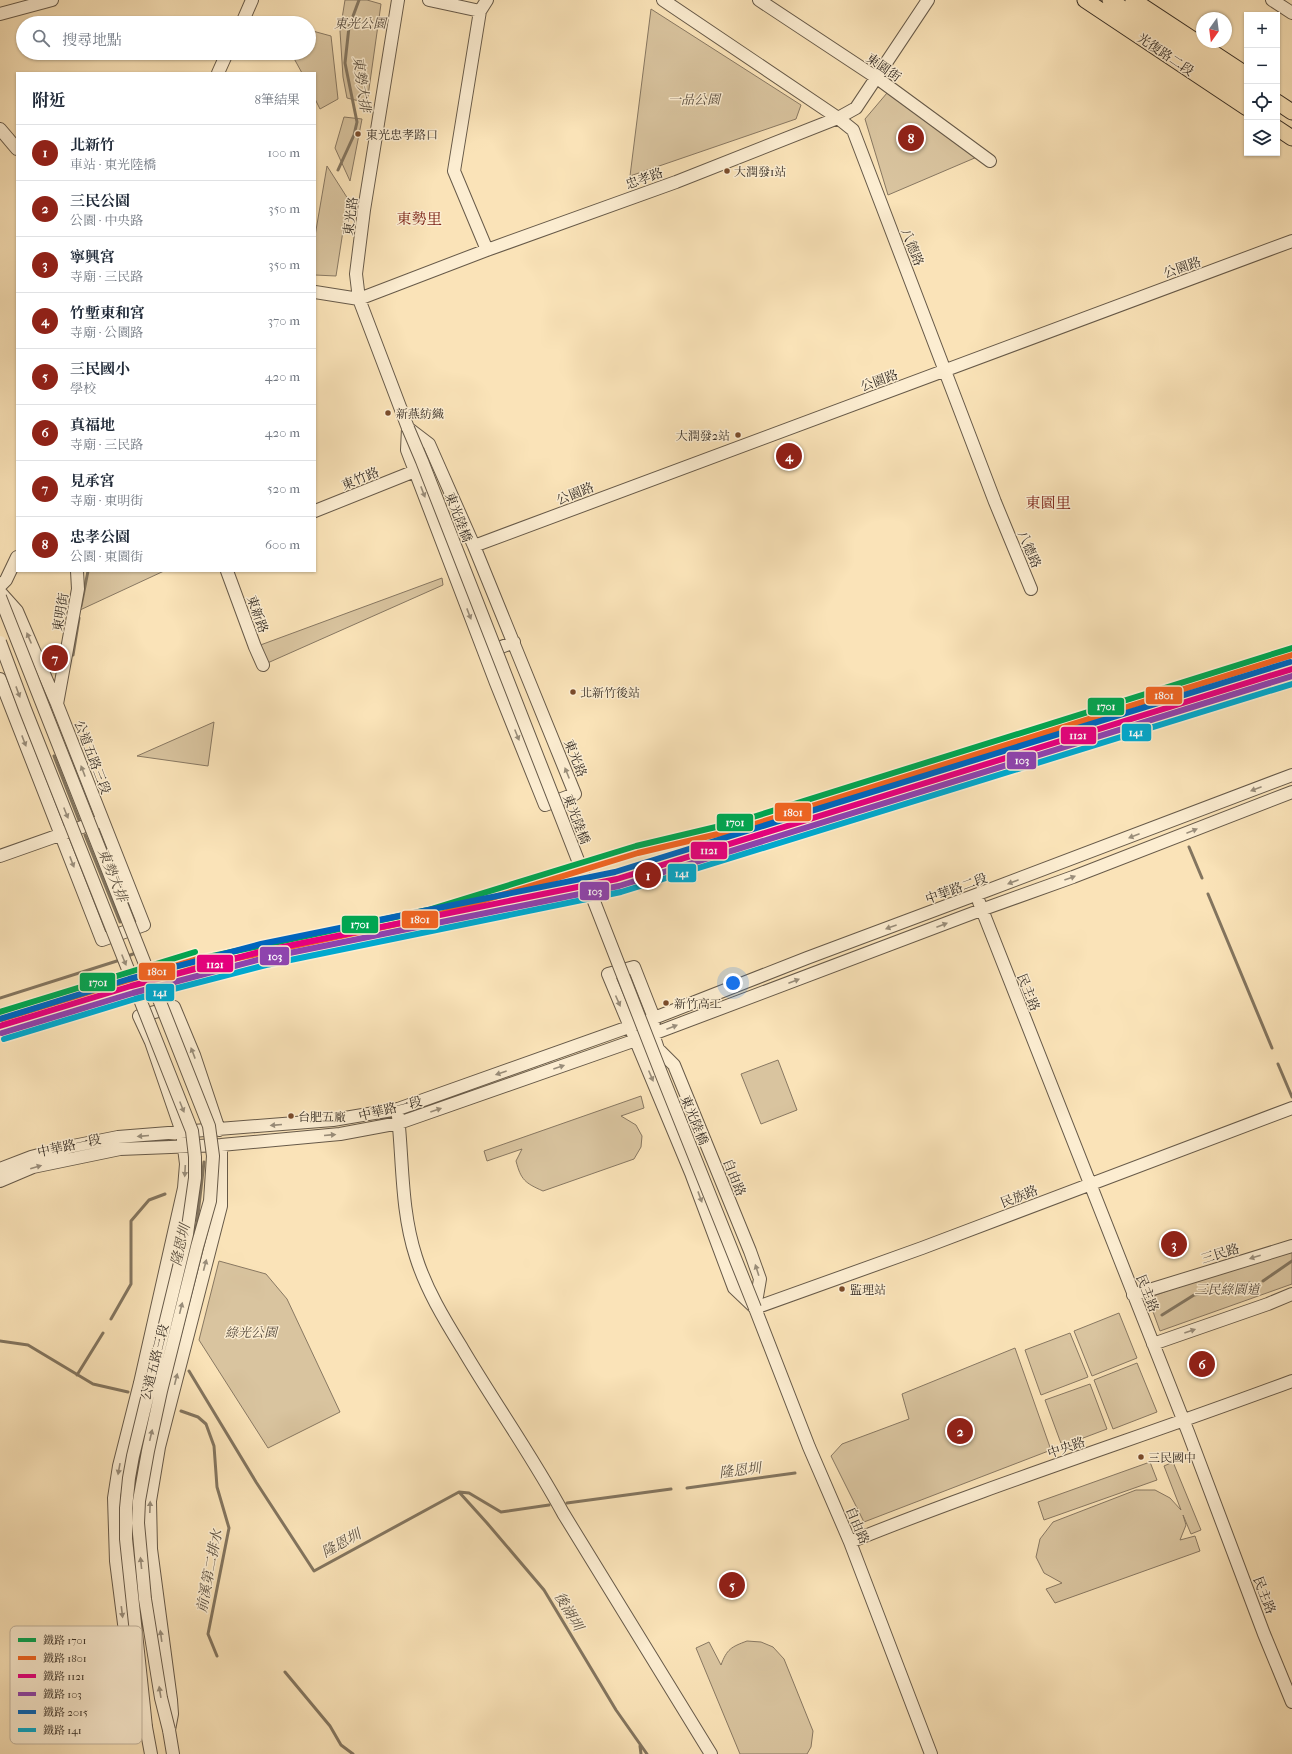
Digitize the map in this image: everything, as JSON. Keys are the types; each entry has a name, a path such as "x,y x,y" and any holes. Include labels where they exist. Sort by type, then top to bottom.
{"main road":[{"name":"光復路二段","path":"1085,0 1244,106"},
{"path":"1097,0 1244,95"},
{"path":"1110,0 1244,89"},
{"path":"1123,0 1244,80"},
{"name":"光復路二段","path":"1133,0 1244,73"},
{"path":"1280,97 1292,105"},
{"path":"1280,104 1292,112"},
{"path":"1280,112 1292,120"},
{"path":"1280,119 1292,127"},
{"path":"1280,130 1292,138"}],"street":[{"path":"0,14 52,0"},
{"path":"245,16 252,0"},
{"name":"東光路","path":"398,0 363,217 356,274 359,299 408,428 407,450 545,805 575,794 474,546 429,444 408,428"},
{"path":"429,0 480,11"},
{"path":"487,250 454,171 480,11 488,0"},
{"name":"八德路","path":"663,0 838,118 853,130 995,502 1031,589"},
{"name":"東園街","path":"760,0 877,78 990,161"},
{"name":"忠孝路","path":"316,292 359,299 487,250 668,184 838,118 856,108 928,0"},
{"path":"1272,0 1292,14"},
{"path":"218,72 224,60"},
{"path":"0,129 16,148"},
{"name":"公園路","path":"474,546 763,437 946,371 1145,294 1209,273 1292,241"},
{"name":"東光陸橋","path":"408,428 755,1308"},
{"name":"東竹路","path":"316,511 415,471"},
{"path":"0,586 6,580 16,559"},
{"name":"東明街","path":"58,704 78,589 77,572"},
{"name":"東新路","path":"227,572 263,665"},
{"name":"公道五路三段","path":"0,592 17,611 58,704 144,925 102,940 0,679"},
{"name":"公道五路三段","path":"0,597 209,1126 213,1156 210,1201 196,1247 161,1391 139,1501 138,1523 145,1598 160,1698 169,1730 173,1754"},
{"name":"公道五路三段","path":"0,642 27,716 193,1137 195,1178 186,1234 129,1478 126,1508 126,1539 135,1626"},
{"path":"485,653 514,642"},
{"name":"中華路二段","path":"630,1027 807,958 1292,775"},
{"path":"636,1040 1095,868 1292,792"},
{"path":"0,856 102,819"},
{"name":"民主路","path":"977,895 981,910 1153,1344 1264,1634 1292,1702"},
{"name":"自由路","path":"755,1308 760,1279 674,1065 658,1049 653,1034 654,1018 634,967 608,974 691,1173 734,1288 755,1308 823,1481 850,1542 931,1754"},
{"name":"公道五路三段","path":"124,1626 116,1561 114,1498 119,1466 140,1383 184,1188 186,1164 182,1132 151,1042 139,1016 174,1007 194,1055 219,1130"},
{"name":"中華路一段","path":"0,1169 31,1157 73,1146 118,1138 333,1120 398,1109 630,1027"},
{"name":"中華路一段","path":"0,1181 33,1167 76,1157 120,1150 183,1145 221,1145 340,1134 399,1123 636,1040"},
{"name":"民族路","path":"755,1308 922,1248 1292,1108"},
{"path":"398,1109 407,1223 416,1257 428,1289 471,1363 548,1485 563,1513 711,1754"},
{"name":"公道五路三段","path":"169,1730 172,1714 171,1700 152,1556 150,1501 159,1447 221,1206 221,1145"},
{"name":"三民路","path":"1133,1295 1292,1246"},
{"path":"1153,1344 1268,1304 1292,1294"},
{"name":"中央路","path":"850,1542 935,1508 1292,1381"},
{"name":"公道五路三段","path":"142,1689 146,1727 151,1754"},
{"name":"公道五路三段","path":"142,1720 146,1727"}],"green space":[{"name":"東光公園","path":"345,0 367,0 381,4 367,103 347,98 343,77 340,31"},
{"name":"一品公園","path":"651,9 801,105 796,119 630,176"},
{"path":"316,32 331,36 338,99 320,109 316,101 316,72 301,72 295,60 316,60"},
{"path":"887,93 977,157 888,195 865,119"},
{"path":"344,117 362,119 350,181 335,148"},
{"path":"327,166 348,199 336,276 316,275 316,230"},
{"path":"88,572 162,572 80,610"},
{"path":"442,578 443,585 263,665 255,647"},
{"path":"214,722 208,766 137,756"},
{"path":"778,1060 797,1110 761,1124 741,1074"},
{"path":"641,1096 644,1108 621,1116 636,1125 642,1136 641,1147 634,1159 543,1191 528,1183 520,1173 516,1161 522,1149 487,1161 484,1151"},
{"name":"三民綠園道","path":"1292,1251 1292,1284 1160,1331 1148,1298 1221,1271"},
{"name":"綠光公園","path":"219,1261 266,1274 287,1299 340,1412 268,1448 199,1340"},
{"path":"1119,1313 1137,1358 1092,1376 1074,1331"},
{"path":"1070,1333 1088,1377 1041,1395 1025,1350"},
{"path":"1015,1348 1051,1450 864,1522 831,1456 842,1444 909,1419 902,1394"},
{"path":"1137,1363 1157,1412 1113,1429 1094,1380"},
{"path":"1090,1384 1107,1429 1062,1446 1045,1400"},
{"path":"1150,1462 1157,1480 1044,1520 1038,1502"},
{"path":"1173,1462 1201,1530 1191,1534 1183,1515 1186,1525 1180,1540 1195,1536 1200,1551 1055,1603 1046,1589 1062,1583 1044,1573 1036,1557 1040,1539 1053,1522 1136,1490 1155,1490 1170,1498 1181,1510 1164,1466"},
{"path":"747,1641 761,1642 773,1647 784,1659 813,1731 811,1747 807,1754 740,1754 696,1648 709,1642 721,1665 725,1655 730,1649"}],"waterway":[{"name":"東勢大排","path":"338,170 354,135 357,122 345,63 349,27 359,0"},
{"name":"東勢大排","path":"81,606 88,572"},
{"name":"東勢大排","path":"73,655 79,618"},
{"name":"東勢大排","path":"54,756 79,820"},
{"name":"東勢大排","path":"85,835 120,922"},
{"path":"1189,847 1202,878"},
{"path":"1208,894 1272,1048"},
{"name":"隆恩圳","path":"125,957 133,954"},
{"name":"隆恩圳","path":"0,998 120,960"},
{"path":"1278,1064 1292,1097"},
{"name":"隆恩圳","path":"194,1237 204,1162"},
{"path":"111,1319 131,1284 131,1221 149,1200 165,1194"},
{"name":"隆恩圳","path":"1263,1281 1292,1261"},
{"name":"隆恩圳","path":"1162,1315 1194,1295 1250,1283"},
{"path":"77,1375 103,1333"},
{"name":"前溪第二排水","path":"0,1341 28,1345 93,1384 128,1392"},
{"name":"隆恩圳","path":"189,1371 256,1482 314,1571 459,1492 469,1493 501,1512 549,1505"},
{"name":"前溪第二排水","path":"181,1411 198,1417 206,1424 214,1446 217,1487 229,1528 208,1634 217,1656"},
{"name":"隆恩圳","path":"687,1488 795,1473"},
{"name":"隆恩圳","path":"567,1503 671,1489"},
{"name":"後湖圳","path":"459,1492 544,1590 616,1710 647,1754"},
{"name":"前溪第二排水","path":"285,1672 330,1726 341,1745 353,1754"},
{"name":"後湖圳","path":"640,1746 641,1754"}],"railway":[{"path":"342,935 393,918"},
{"path":"0,1018 170,968"}],"rail line":[{"name":"1701","path":"170,968 203,958 428,910 636,846 737,822 1292,648"},
{"name":"1801","path":"172,975 205,965 430,917 638,853 739,829 1292,655"},
{"name":"2015","path":"0,1019 129,979 261,944 615,872 1290,662"},
{"name":"1121","path":"0,1026 131,986 263,951 617,879 1292,669"},
{"name":"103","path":"2,1033 133,993 265,958 619,886 1292,676"},
{"name":"141","path":"4,1039 135,999 266,965 621,892 1292,684"},
{"name":"1701","path":"0,1012 195,952"},
{"name":"1801","path":"2,1019 197,959"}],"place":[{"name":"東光忠孝路口","path":"358,134"},
{"name":"忠孝公園","path":"911,138"},
{"name":"大潤發1站","path":"727,171"},
{"name":"新燕紡織","path":"388,413"},
{"name":"大潤發2站","path":"738,435"},
{"name":"竹塹東和宮","path":"789,456"},
{"name":"見承宮","path":"55,658"},
{"name":"北新竹後站","path":"573,692"},
{"name":"北新竹","path":"648,875"},
{"name":"新竹高工","path":"666,1003"},
{"name":"台肥五廠","path":"291,1116"},
{"name":"寧興宮","path":"1174,1244"},
{"name":"監理站","path":"842,1289"},
{"name":"真福地","path":"1202,1364"},
{"name":"三民公園","path":"960,1431"},
{"name":"三民國中","path":"1141,1457"},
{"name":"三民國小","path":"732,1585"}],"district":[{"name":"東勢里","path":"419,219"},
{"name":"東園里","path":"1048,503"}]}
